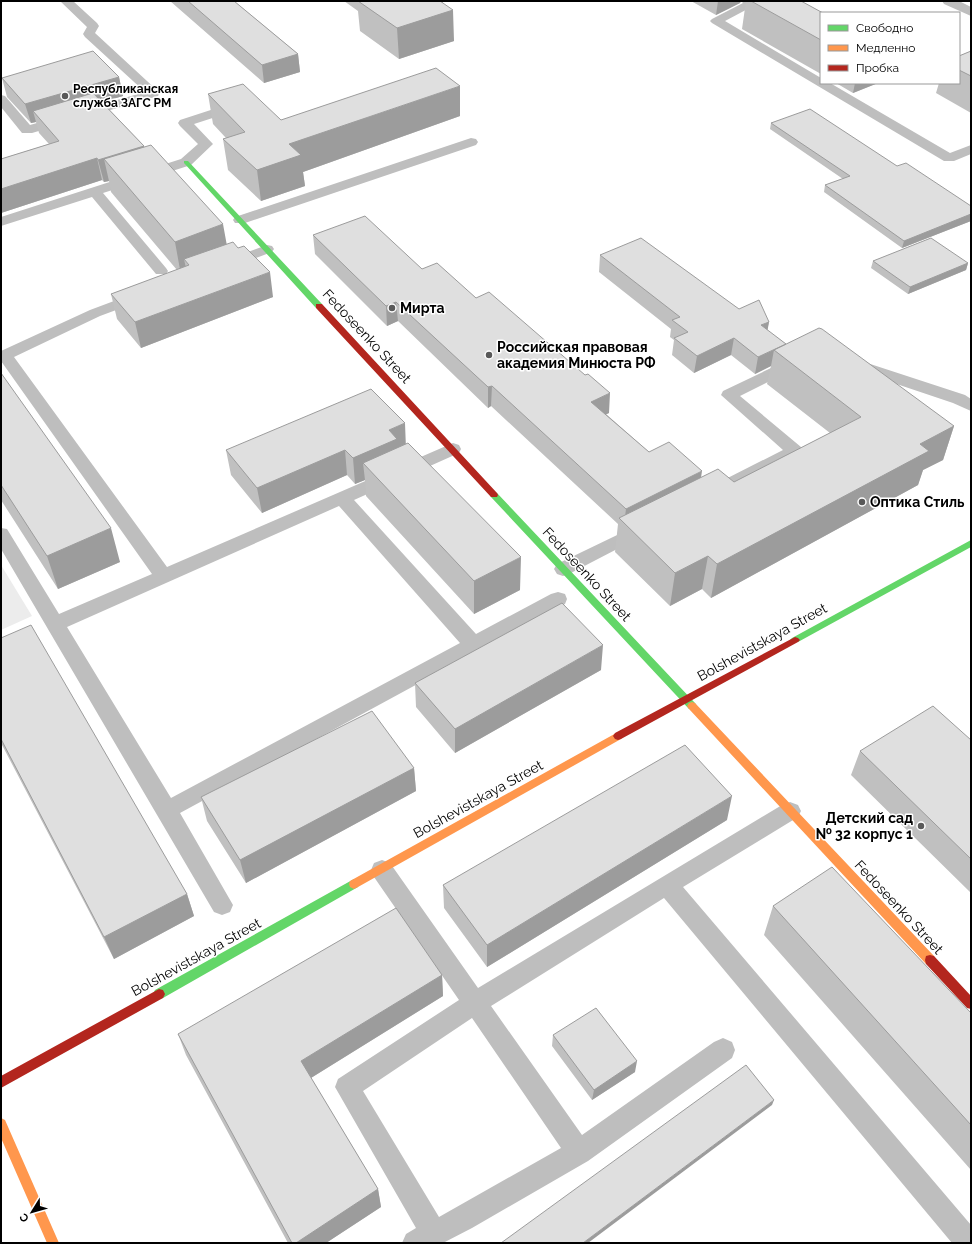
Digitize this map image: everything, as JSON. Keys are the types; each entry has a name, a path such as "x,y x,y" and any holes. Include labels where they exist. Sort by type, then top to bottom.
{"street":[{"path":"950,1 971,12"},
{"name":"Fedoseenko Street","path":"186,162 563,569 971,1004"},
{"name":"Bolshevistskaya Street","path":"1,1082 382,870 658,714 687,700 971,543"},
{"path":"1,1124 53,1243"}],"lane":[{"path":"3,94 27,130 154,93 89,34 93,26 66,1"},
{"path":"747,1 751,4 716,21 820,82"},
{"path":"101,64 116,59"},
{"path":"823,84 949,158 971,149"},
{"path":"1,222 186,162 206,144 186,123 220,112"},
{"path":"240,220 471,142"},
{"path":"95,192 161,271"},
{"path":"215,269 267,249"},
{"path":"151,293 95,313 3,355 164,576"},
{"path":"696,502 795,451 729,395 808,355"},
{"path":"840,359 959,399 971,406"},
{"path":"55,624 453,449"},
{"path":"342,498 474,644"},
{"path":"563,569 653,523"},
{"path":"1,534 167,810 222,905"},
{"path":"167,810 558,599"},
{"path":"724,1050 580,1152 425,1238 347,1087 476,1002 790,811"},
{"path":"382,870 580,1152"},
{"path":"667,885 969,1243"}],"shaded area":[{"path":"1,565 32,616 1,630"}],"building":[{"path":"188,1 234,1 298,54 262,65"},
{"path":"358,1 440,1 453,10 397,28"},
{"path":"751,1 801,1 821,12 820,39"},
{"path":"93,51 119,77 25,104 2,78"},
{"path":"971,51 971,76 960,70 960,56"},
{"path":"436,68 460,86 289,144 301,155 257,170 223,139 245,132 208,94 243,84 281,120"},
{"path":"93,93 144,146 98,160 97,158 1,189 1,159 59,141 33,111"},
{"path":"810,109 897,166 906,163 971,206 971,214 904,241 825,185 850,176 771,123"},
{"path":"151,145 223,224 175,242 104,159"},
{"path":"365,216 422,269 437,263 476,298 489,292 585,375 588,374 610,393 591,402 649,452 669,442 702,471 626,509 492,386 488,387 396,302 386,306 313,235"},
{"path":"641,238 739,309 759,300 769,322 761,325 786,344 758,357 734,338 697,356 674,338 688,332 672,320 680,317 600,255"},
{"path":"931,238 968,263 910,287 873,261"},
{"path":"233,242 238,248 244,246 270,272 135,322 111,294 189,265 184,259"},
{"path":"819,328 954,426 920,444 929,451 717,564 708,556 675,573 619,518 718,469 734,482 861,417 774,350"},
{"path":"1,373 111,528 47,556 1,485"},
{"path":"371,389 405,423 389,430 397,439 353,458 345,450 257,488 226,450"},
{"path":"408,443 521,557 474,581 363,463"},
{"path":"562,603 603,645 455,729 415,683"},
{"path":"31,625 187,894 104,937 1,739 1,638"},
{"path":"933,706 971,740 971,859 860,751"},
{"path":"372,711 414,768 240,860 201,797"},
{"path":"685,745 732,796 487,945 443,885"},
{"path":"832,867 971,1013 971,1125 773,906"},
{"path":"396,908 442,975 301,1061 378,1189 296,1243 292,1243 178,1034"},
{"path":"596,1008 637,1061 594,1090 553,1035"},
{"path":"746,1065 774,1100 583,1243 501,1243"}],"traffic: fast":[{"path":"186,162 319,306"},
{"path":"494,495 692,706"},
{"path":"795,640 971,543"},
{"path":"159,994 354,884"}],"traffic: slow":[{"path":"692,706 930,960"},
{"path":"354,884 618,736"},
{"path":"1,1124 53,1243"}],"traffic: jam":[{"path":"319,306 494,495"},
{"path":"618,736 795,640"},
{"path":"930,960 971,1004"},
{"path":"1,1082 159,994"}],"place":[{"name":"Республиканская служба ЗАГС РМ","path":"65,96"},
{"name":"Мирта","path":"392,308"},
{"name":"Российская правовая академия Минюста РФ","path":"489,355"},
{"name":"Оптика Стиль","path":"862,502"},
{"name":"Детский сад № 32 корпус 1","path":"921,826"}]}
